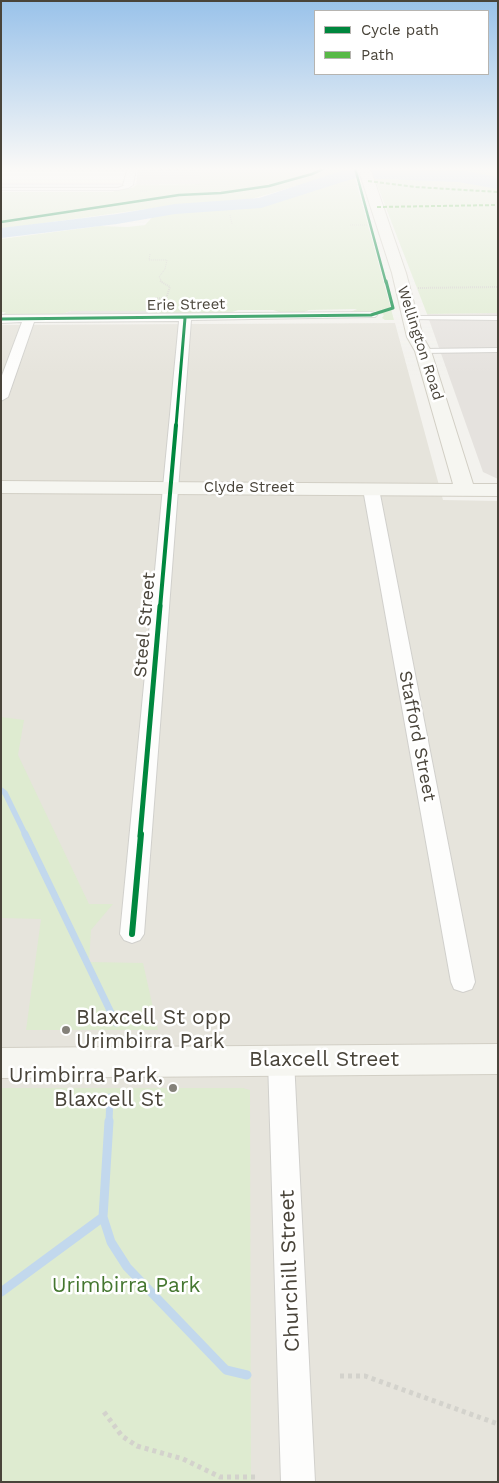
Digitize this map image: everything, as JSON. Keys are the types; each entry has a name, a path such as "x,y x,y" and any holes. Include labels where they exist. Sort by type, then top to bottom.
{"main road":[{"name":"Wellington Road","path":"387,237 399,274 415,338 423,352 465,490"},
{"name":"Clyde Street","path":"1,487 498,490"},
{"name":"Blaxcell Street","path":"1,1063 498,1059"}],"street":[{"name":"Erie Street","path":"1,319 371,316"},
{"name":"Steel Street","path":"132,934 185,318"},
{"path":"1,397 29,319"},
{"name":"Stafford Street","path":"371,490 463,982"},
{"name":"Churchill Street","path":"281,1060 298,1482"}],"lane":[{"path":"410,318 498,318"},
{"path":"423,352 498,350"}],"path":[{"path":"150,254 149,260 167,260 165,269 158,277 160,281 170,287 162,307"},
{"path":"418,288 498,287"},
{"path":"154,298 166,298"},
{"path":"340,1376 365,1376 498,1424"},
{"path":"104,1412 122,1436 137,1446 183,1459 220,1477 256,1477"}],"shaded area":[{"path":"71,311 151,312 141,316 57,316"},
{"path":"498,313 498,479 483,472 427,314"},
{"path":"395,323 443,500 498,501 498,1482 1,1482 1,325"}],"green space":[{"path":"15,237 371,237 394,320 385,320 382,318 384,315 376,311 346,314 357,309 309,310 297,315 272,315 279,312 273,310 238,310 224,315 141,316 150,312 71,311 57,316 1,316 6,312 1,312 1,239"},
{"path":"397,237 498,237 498,313 427,314"},
{"path":"1,717 24,720 18,755 89,904 113,904 91,930 89,962 143,963 158,1030 26,1030 41,919 1,918"},
{"name":"Urimbirra Park","path":"1,1088 243,1088 250,1090 251,1482 1,1482"}],"waterway":[{"path":"1,790 5,793 26,836"},
{"path":"25,834 116,1023"},
{"path":"109,1122 110,1097"},
{"path":"103,1217 109,1121"},
{"path":"1,1292 103,1217"},
{"path":"103,1217 111,1242 127,1267 226,1370 247,1375"}],"cycle path":[{"path":"1,319 371,315 393,308 374,237"},
{"path":"132,934 185,318"}],"place":[{"name":"Blaxcell St opp Urimbirra Park","path":"66,1030"},
{"name":"Urimbirra Park, Blaxcell St","path":"173,1088"}]}
